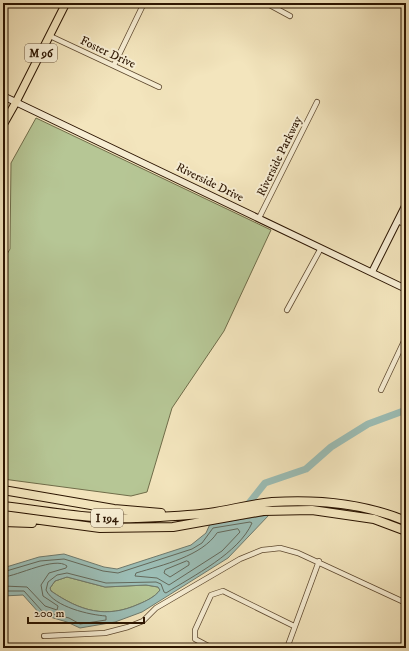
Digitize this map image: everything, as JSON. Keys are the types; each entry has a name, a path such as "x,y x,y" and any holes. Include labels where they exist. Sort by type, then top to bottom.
{"highway":[{"path":"3,490 114,509 192,515"},
{"name":"I 194","path":"3,506 107,518 192,515 253,505 283,502 314,502 351,504 406,521"},
{"name":"I 194","path":"3,515 100,528 173,527 255,512 312,510 351,514 374,519 406,531"},
{"path":"3,522 80,525"}],"main road":[{"name":"M 96","path":"3,125 66,3"}],"street":[{"path":"114,65 144,3"},
{"path":"266,3 290,16"},
{"name":"Foster Drive","path":"50,36 158,87"},
{"name":"Riverside Drive","path":"3,96 406,289"},
{"name":"Riverside Parkway","path":"259,218 317,102"},
{"path":"372,272 406,204"},
{"path":"398,221 406,225"},
{"path":"288,310 321,248"},
{"path":"381,390 406,337"},
{"path":"44,636 106,633 143,621 156,608 224,567 262,550 280,548 319,561 406,603"},
{"path":"287,648 319,561"},
{"path":"212,648 195,639 195,630 211,595 223,591 294,626"}],"green space":[{"path":"36,118 271,230 224,331 172,408 147,492 131,496 3,479 3,261 10,249 11,163"},
{"path":"67,577 105,587 146,585 158,587 160,590 156,595 127,609 104,612 94,611 72,604 51,591 50,588 55,581"}],"water":[{"path":"269,515 228,558 142,612 115,622 80,628 67,622 40,614 23,595 3,596 3,568 39,557 64,554 104,567 117,569 191,545 206,533 210,524","holes":["67,577 105,587 146,585 158,587 160,590 153,597 127,609 104,612 94,611 72,604 51,591 50,588 55,581"]}],"waterway":[{"path":"246,507 265,483 306,469 331,447 368,424 406,410"}]}
